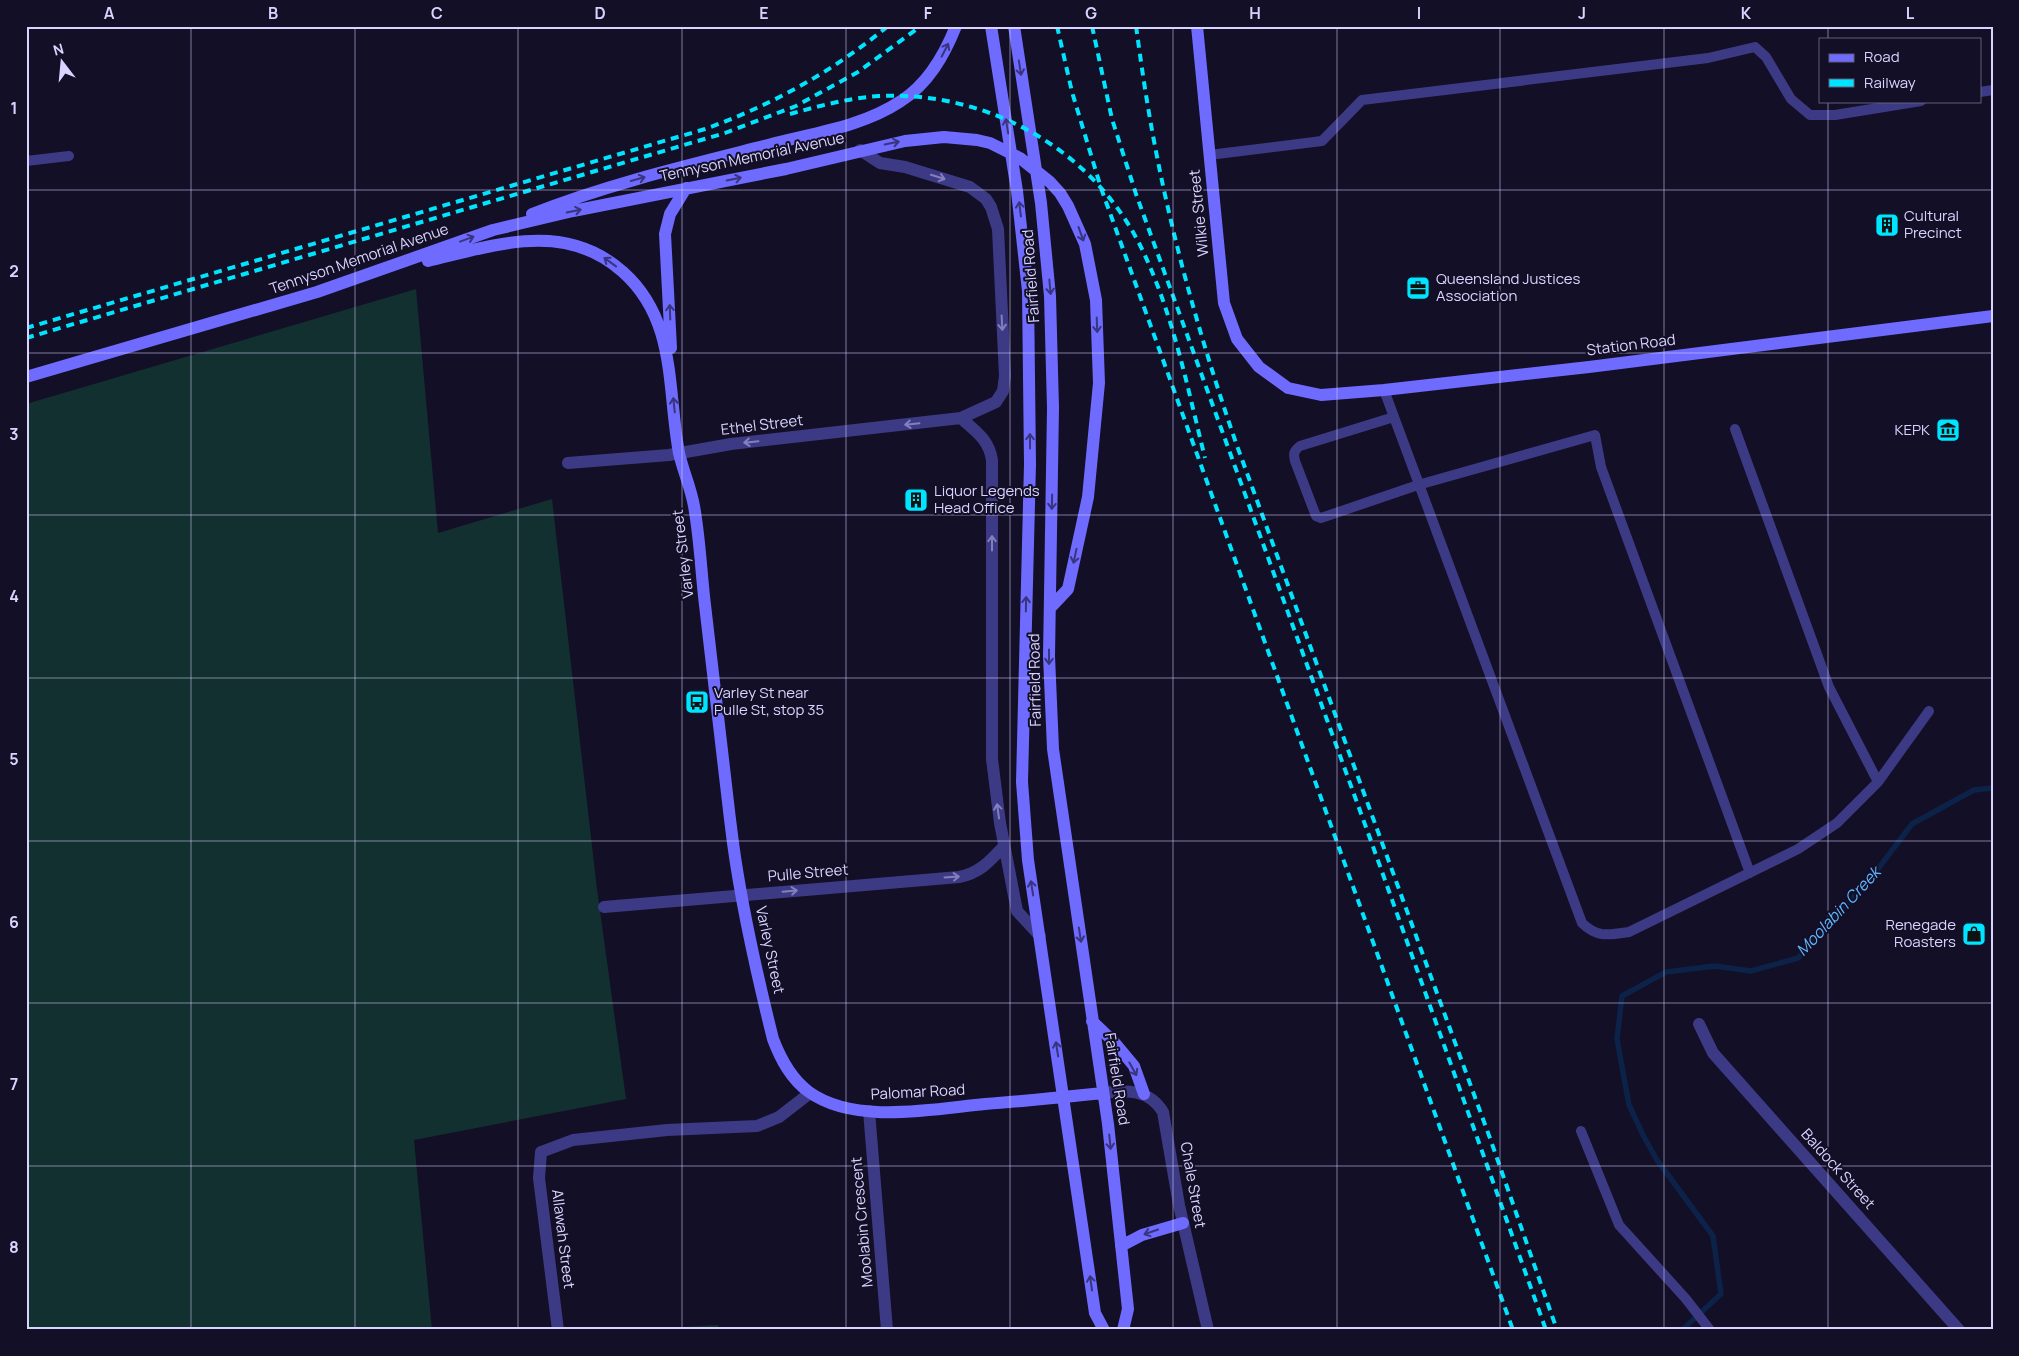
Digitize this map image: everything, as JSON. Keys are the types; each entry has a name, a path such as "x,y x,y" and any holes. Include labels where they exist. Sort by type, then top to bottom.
{"main road":[{"path":"493,230 574,197 850,124 884,112 920,86 932,72 940,60 956,26"},
{"name":"Fairfield Road","path":"991,26 1017,191 1028,291 1030,383 1022,782 1028,860 1095,1313 1104,1330"},
{"name":"Fairfield Road","path":"1014,26 1041,203 1050,296 1052,349 1049,656 1053,749 1103,1094 1122,1246 1128,1309 1123,1330"},
{"name":"Wilkie Street","path":"1197,26 1224,303 1237,339 1259,367 1275,380"},
{"name":"Tennyson Memorial Avenue","path":"26,377 372,274 493,230 573,211 786,169 860,150 927,138 962,137 990,143 1020,158 1050,182 1068,206 1085,244 1096,300 1099,384 1088,497 1068,589 1050,608"},
{"path":"671,378 666,234 670,214 686,188"},
{"name":"Varley Street","path":"372,274 503,243 526,240 552,240 576,245 610,262 627,276 643,294 652,308 661,331 671,378 679,453 694,505 741,895 774,1039 780,1056 788,1070 810,1093"},
{"name":"Station Road","path":"1275,380 1288,388 1321,395 1384,390 1589,367 1993,316"},
{"path":"1092,1021 1114,1042 1134,1066 1144,1094"},
{"name":"Palomar Road","path":"810,1093 838,1106 869,1111 920,1110 1103,1094"},
{"path":"1122,1246 1142,1235 1183,1223"}],"street":[{"name":"Fairfield Road","path":"860,150 880,164 905,167 970,187 986,199 991,207 998,229 1005,384 996,402 961,418"},
{"name":"Ethel Street","path":"568,462 679,453 731,444 961,418"},
{"path":"961,418 985,439 992,460 992,759 996,800 1017,911 1040,936"},
{"name":"Pulle Street","path":"604,907 959,877 969,875 984,868 1004,846"},
{"name":"Baldock Street","path":"1699,1024 1713,1053 1960,1330"},
{"path":"1103,1094 1123,1091 1144,1094"},
{"name":"Allawah Street","path":"558,1330 539,1178 540,1152 573,1140 667,1130 757,1126 779,1117 810,1093"},
{"name":"Chale Street","path":"1144,1094 1154,1100 1165,1117 1183,1223 1208,1330"},
{"name":"Moolabin Crescent","path":"869,1111 887,1330"}],"lane":[{"path":"1209,156 1322,141 1362,100 1708,58 1755,47 1766,57 1791,99 1810,115 1835,115 1915,102"},
{"path":"26,161 69,156"},
{"path":"1384,390 1582,923 1590,931 1612,935 1629,932 1798,849 1837,823 1878,782 1929,711"},
{"path":"1394,416 1300,446 1295,450 1293,454 1295,461 1316,516 1321,518 1418,485 1594,435 1601,467 1750,873"},
{"path":"1735,429 1829,687 1878,782"},
{"path":"1580,1131 1619,1225 1686,1299 1710,1330"}],"green space":[{"path":"416,289 438,533 552,499 597,889 626,1099 414,1140 432,1330 26,1330 26,404"},
{"path":"718,1325 719,1330 628,1330"}],"waterway":[{"name":"Moolabin Creek","path":"1682,1330 1721,1294 1713,1236 1657,1160 1629,1105 1617,1039 1622,996 1666,972 1715,966 1751,971 1798,958 1871,878 1912,824 1974,790 1993,788"}],"railway":[{"path":"26,328 705,129 730,120 801,86 867,43 888,26"},
{"path":"26,338 725,133 796,106 858,72 921,26"},
{"path":"1057,26 1072,92 1101,188 1513,1330"},
{"path":"1092,26 1112,119 1136,194 1546,1330"},
{"path":"1136,26 1149,113 1165,197 1197,321 1222,402 1491,1141 1557,1330"},
{"path":"790,114 868,97 919,97 958,104 996,115 1032,132 1064,154 1094,180 1119,211 1140,245 1152,270 1170,323 1205,458"}],"place":[{"name":"Cultural Precinct","path":"1887,225"},
{"name":"Queensland Justices Association","path":"1418,288"},
{"name":"KEPK","path":"1948,430"},
{"name":"Liquor Legends Head Office","path":"916,500"},
{"name":"Varley St near Pulle St, stop 35","path":"697,702"},
{"name":"Renegade Roasters","path":"1974,934"}]}
